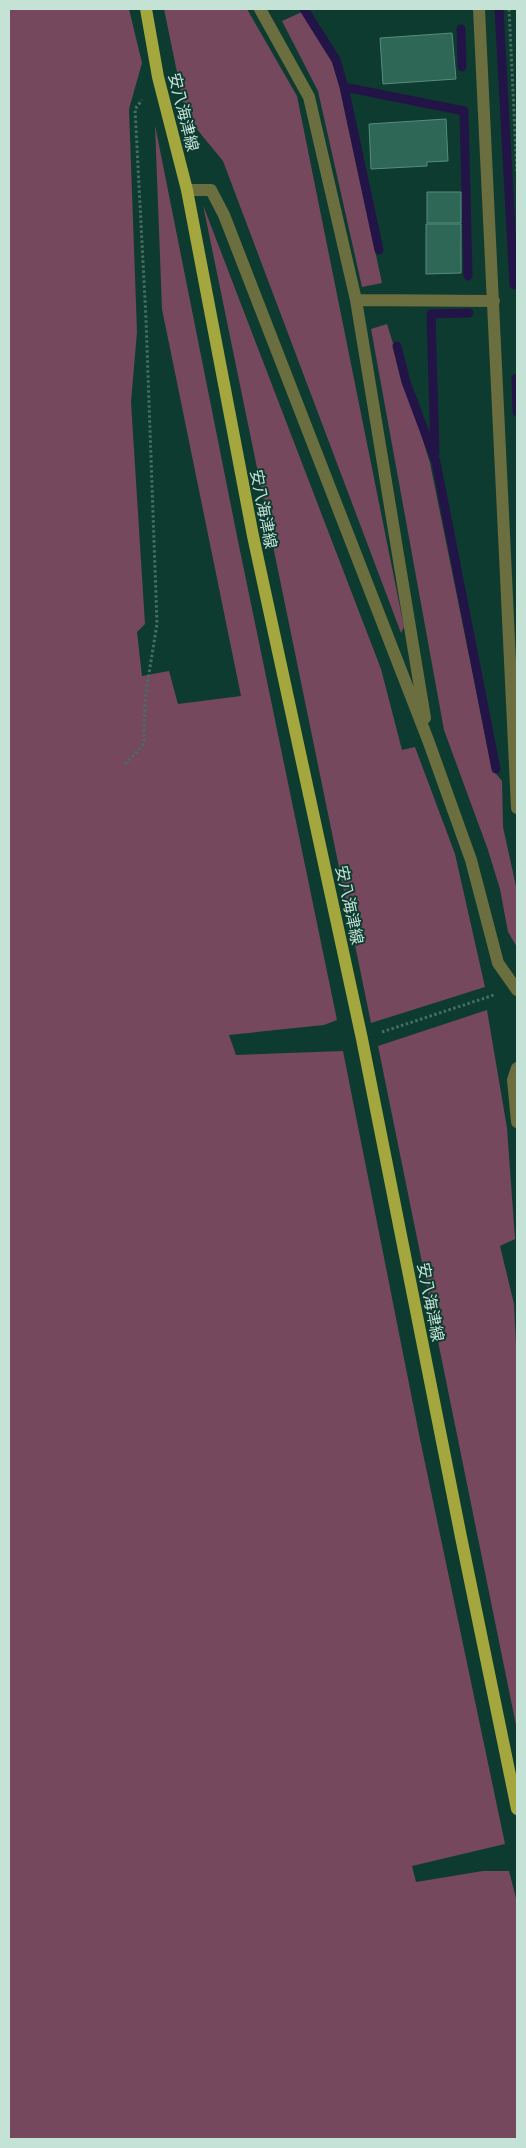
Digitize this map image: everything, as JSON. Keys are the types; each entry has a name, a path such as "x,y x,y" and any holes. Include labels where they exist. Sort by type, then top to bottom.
{"main road":[{"name":"安八海津線","path":"146,9 158,78 187,190 253,536 362,1039 517,1809"}],"street":[{"path":"260,9 309,97 356,300 413,638 428,740"},
{"path":"479,9 513,655 517,808"},
{"path":"187,190 211,190 224,215 428,740 471,860 498,963 516,989"},
{"path":"356,300 494,301"},
{"path":"517,1068 513,1080 517,1122"}],"path":[{"path":"509,9 517,173"},
{"path":"125,764 144,744 144,698 157,624 146,319 135,109 158,78"},
{"path":"362,1039 516,989"}],"shaded area":[{"path":"9,9 129,9 142,63 129,109 137,332 131,402 145,624 137,632 142,676 169,671 178,704 241,696 162,309 155,125 237,536 337,1020 324,1025 229,1035 236,1055 343,1051 420,1439 505,1844 412,1866 416,1882 483,1871 509,1871 517,1902 517,2139 9,2139"},
{"path":"164,9 247,9 297,96 404,627 401,633 223,161 186,116"},
{"path":"302,12 331,57 340,87 382,283 362,287 318,91 282,21"},
{"path":"203,205 381,669 402,750 415,747 455,854 485,987 371,1023"},
{"path":"387,324 430,463 492,769 502,781 503,827 517,891 517,947 508,932 500,889 488,850 444,730 371,329"},
{"path":"487,1010 507,1128 515,1239 500,1246 514,1304 517,1364 517,1730 378,1046"}],"building":[{"path":"452,33 456,79 383,84 380,38"},
{"path":"446,119 448,161 427,162 427,166 371,169 369,124"},
{"path":"427,192 461,192 461,223 427,223"},
{"path":"426,224 461,224 461,273 426,274"}],"waterway":[{"path":"304,9 336,60 344,87 379,250"},
{"path":"499,9 514,285"},
{"path":"461,29 462,67"},
{"path":"344,87 464,111 468,276"},
{"path":"435,453 431,314 469,313"},
{"path":"397,346 406,382 436,462 496,769"},
{"path":"516,378 517,412"}]}
